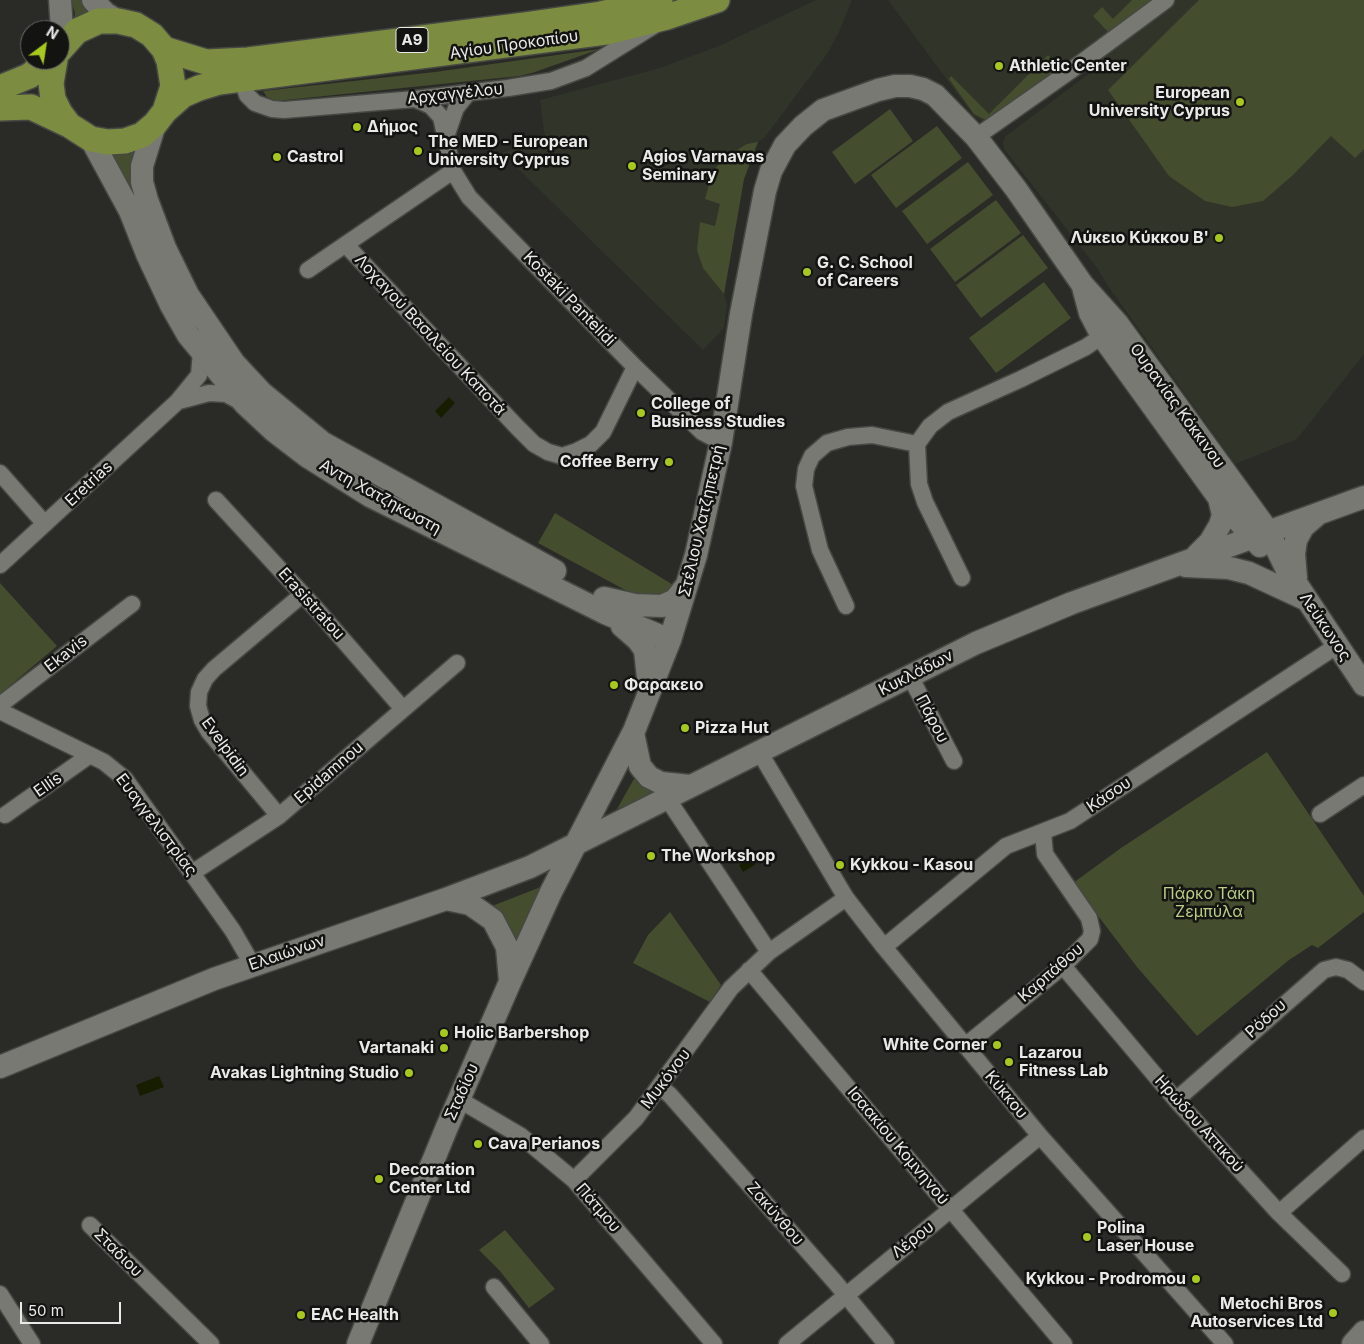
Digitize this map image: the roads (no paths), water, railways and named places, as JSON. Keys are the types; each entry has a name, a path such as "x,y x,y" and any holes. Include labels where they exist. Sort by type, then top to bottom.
{"main road":[{"path":"59,20 60,0"},
{"path":"93,0 105,13 118,20"},
{"name":"Αγίου Προκοπίου","path":"164,49 206,62 248,60 717,0"},
{"name":"Αγίου Προκοπίου","path":"160,118 184,96 199,88 242,80 582,36 664,8"},
{"name":"A9","path":"0,108 30,107 69,125 91,139 108,142 125,141 142,135 160,118 173,86 173,74 164,49 152,35 136,25 118,20 99,22 84,28 78,31 70,40"},
{"name":"A9","path":"0,88 23,79 35,70"},
{"name":"A9","path":"54,70 51,83 53,98 60,113 69,125"},
{"name":"Ουρανίας Κόκκινου","path":"823,110 878,90 896,86 910,86 936,95 976,137 1016,189 1082,284 1117,322 1260,534"},
{"name":"Στέλιου Χατζηπετρή","path":"576,845 633,733 671,636 689,581 721,442 740,314 771,171 790,139 823,110"},
{"name":"Αντη Χατζηκωστη","path":"160,118 142,166 142,182 165,248 188,295 234,363 257,387 323,443 604,606"},
{"name":"Αντη Χατζηκωστη","path":"91,139 130,211 147,254 171,305 201,351 245,404 308,457 370,496 671,636"},
{"name":"Ουρανίας Κόκκινου","path":"1082,284 1090,312 1102,336 1219,498 1260,534"},
{"name":"Κυκλάδων","path":"576,845 976,642 1172,566 1364,497"},
{"path":"1195,558 1210,542 1220,525 1223,515 1219,498"},
{"path":"1172,566 1207,566 1246,572 1277,584 1297,584 1294,554 1296,540 1303,527 1321,512"},
{"name":"Λεύκωνος","path":"1260,534 1297,584 1364,685"},
{"path":"604,606 662,606 675,600 689,581"},
{"path":"604,606 645,650 649,674 649,695"},
{"path":"633,733 640,766 650,777 661,783 690,786"},
{"name":"Ελαιώνων","path":"0,1066 252,964 446,899 530,867 576,845"},
{"name":"Σταδίου","path":"358,1344 458,1099 551,892 576,845"},
{"path":"446,899 470,904 493,920 507,947 510,982"},
{"path":"1352,1344 1364,1332"}],"street":[{"path":"976,137 1166,0"},
{"name":"Αρχαγγέλου","path":"242,80 250,99 260,106 272,109 415,99 508,88 568,75 586,68 633,40 664,8"},
{"path":"446,135 456,108 468,93"},
{"name":"Kostaki Pantelidi","path":"415,99 436,110 441,117 453,172 469,197 635,367 702,432 721,442"},
{"path":"308,270 453,172"},
{"name":"Λοχαγού Βασιλείου Καποτά","path":"346,245 534,444 548,452 562,456 591,444 603,432 635,367"},
{"path":"962,578 925,502 919,484 916,444 930,426 948,412 1086,347 1102,336"},
{"name":"Eretrias","path":"0,565 177,402 199,375 201,351"},
{"name":"Eretrias","path":"177,402 205,393 215,393 232,397 245,404"},
{"path":"846,606 820,550 807,505 804,486 808,463 812,456 827,443 848,437 872,435 916,444"},
{"path":"0,473 45,524"},
{"name":"Erasistratou","path":"216,500 303,594 403,709"},
{"name":"Evelpidin","path":"279,816 209,732 200,713 199,692 205,679 214,669 303,594"},
{"name":"Ekavis","path":"0,705 132,604"},
{"name":"Κάσου","path":"884,947 1006,846 1070,821 1338,645"},
{"name":"Epidamnou","path":"192,873 279,816 457,662"},
{"name":"Πάρου","path":"910,676 954,761"},
{"name":"Ευαγγελιστρίας","path":"0,711 104,762 125,779 233,931 252,964"},
{"name":"Κύκκου","path":"760,753 846,898 884,947 1040,1136 1225,1344"},
{"name":"Ellis","path":"6,814 90,755"},
{"path":"1320,814 1364,785"},
{"path":"667,798 770,952"},
{"name":"Καρπάθου","path":"965,1046 1063,966 1090,939 1091,925 1086,912 1045,854 1043,833"},
{"path":"749,970 770,952 846,898"},
{"name":"Ηρώδου Αττικού","path":"1063,966 1176,1100 1279,1213 1342,1274"},
{"name":"Ρόδου","path":"1176,1100 1324,970 1336,967 1348,970 1364,982"},
{"name":"Μυκόνου","path":"574,1180 636,1118 731,988 749,970"},
{"name":"Ισαακίου Κομνηνού","path":"749,970 1064,1344"},
{"name":"Ζακύνθου","path":"660,1087 670,1095 845,1294 886,1344"},
{"name":"Πάτμου","path":"458,1099 521,1136 574,1180 714,1344"},
{"name":"Λέρου","path":"787,1344 845,1294 1040,1136"},
{"path":"1279,1213 1364,1138"},
{"name":"Σταδιου","path":"90,1225 211,1344"},
{"path":"494,1287 533,1341"},
{"path":"0,1294 32,1344"}],"place":[{"name":"Athletic Center","path":"999,66"},
{"name":"European University Cyprus","path":"1240,102"},
{"name":"Δήμος","path":"357,127"},
{"name":"The MED - European University Cyprus","path":"418,151"},
{"name":"Castrol","path":"277,157"},
{"name":"Agios Varnavas Seminary","path":"632,166"},
{"name":"Λύκειο Κύκκου Β'","path":"1219,238"},
{"name":"G. C. School of Careers","path":"807,272"},
{"name":"College of Business Studies","path":"641,413"},
{"name":"Coffee Berry","path":"669,462"},
{"name":"Φαρακειο","path":"614,685"},
{"name":"Pizza Hut","path":"685,728"},
{"name":"The Workshop","path":"651,856"},
{"name":"Kykkou - Kasou","path":"840,865"},
{"name":"Holic Barbershop","path":"444,1033"},
{"name":"White Corner","path":"997,1045"},
{"name":"Vartanaki","path":"444,1048"},
{"name":"Lazarou Fitness Lab","path":"1009,1062"},
{"name":"Avakas Lightning Studio","path":"409,1073"},
{"name":"Cava Perianos","path":"478,1144"},
{"name":"Decoration Center Ltd","path":"379,1179"},
{"name":"Polina Laser House","path":"1087,1237"},
{"name":"Kykkou - Prodromou","path":"1196,1279"},
{"name":"Metochi Bros Autoservices Ltd","path":"1333,1313"},
{"name":"EAC Health","path":"301,1315"}],"park label":[{"name":"Πάρκο Τάκη Ζεμπύλα","path":"1209,903"}]}
